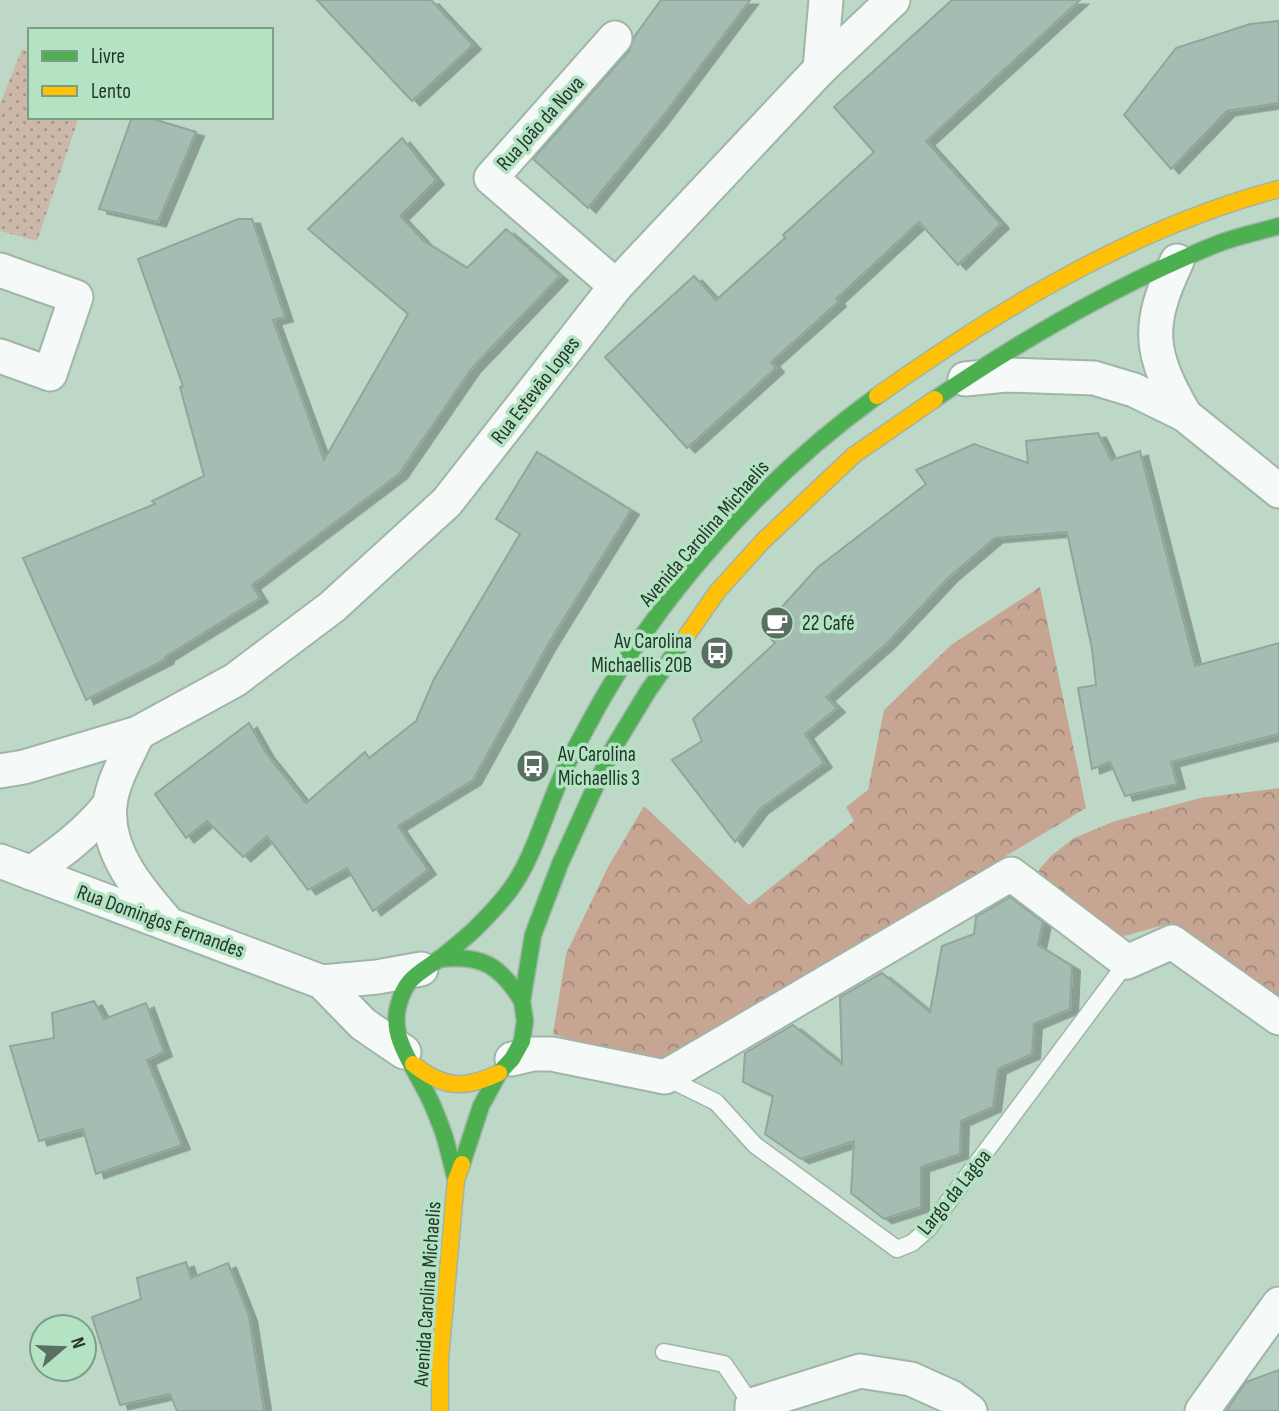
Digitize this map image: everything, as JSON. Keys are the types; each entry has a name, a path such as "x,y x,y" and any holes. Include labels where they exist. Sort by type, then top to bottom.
{"street":[{"path":"820,69 826,0"},
{"name":"Rua Estevão Lopes","path":"0,793 12,769 138,733 235,680 332,607 447,502 617,286 820,69 893,0"},
{"name":"Rua João da Nova","path":"615,38 491,178 617,286"},
{"name":"Avenida Carolina Michaelis","path":"456,1180 443,1132 397,1030 397,1007 406,986 475,928 510,890 524,866 561,776 601,701 642,637 691,574 764,490 848,417 925,362 994,318 1090,263 1229,203 1279,189"},
{"name":"Avenida Carolina Michaelis","path":"440,1411 440,1359 456,1180 481,1106 522,1041 525,1021 522,1001 533,936 560,864 611,752 648,691 717,592 763,541 853,455 965,379 1101,298 1219,243 1279,226"},
{"path":"1177,261 1162,292 1155,323 1157,351 1165,381 1185,415"},
{"path":"0,270 76,297 50,374 0,356"},
{"path":"965,379 1006,375 1094,378 1134,390 1185,415 1279,491"},
{"path":"15,867 75,842 94,824 110,804 138,733"},
{"path":"110,804 113,834 122,863 137,888 169,924"},
{"name":"Rua Domingos Fernandes","path":"15,867 322,982 363,1024 409,1058"},
{"path":"665,1077 1011,874 1127,961 1172,942 1279,1018"},
{"path":"430,964 460,956 479,959 498,968 512,982 522,1001"},
{"name":"Rua Domingos Fernandes","path":"322,982 377,977 430,964"},
{"name":"Largo da Lagoa","path":"506,1066 533,1054 552,1054 665,1077"},
{"path":"409,1058 427,1076 445,1084 464,1086 482,1082 506,1066"},
{"path":"1202,1411 1279,1304"},
{"path":"751,1408 860,1371 911,1378 951,1397 970,1411"}],"lane":[{"name":"Largo da Lagoa","path":"665,1077 716,1102 755,1145 897,1249 912,1243 928,1229 1127,961"},
{"path":"664,1352 724,1364 751,1408"}],"path":[{"path":"145,28 155,0"},
{"path":"50,287 111,119"}],"shaded area":[{"path":"22,49 28,51 28,119 78,119 37,241 0,231 0,104"}],"green space":[{"path":"1040,587 1086,808 657,1065 553,1034 566,954 608,867 644,806 749,905 854,821 846,807 868,790 884,710 951,645"},
{"path":"1279,788 1279,998 1171,923 1121,937 1038,871 1051,856 1074,838 1115,821 1200,798"}],"building":[{"path":"317,0 431,0 473,45 412,101"},
{"path":"661,0 750,0 659,121 588,208 533,159 629,51 634,37"},
{"path":"952,0 1080,0 926,141 1001,224 958,265 919,222 836,299 838,302 771,362 776,368 687,448 605,357 694,276 716,300 874,152 834,107"},
{"path":"1279,21 1279,103 1227,111 1171,169 1124,115 1176,48 1250,24"},
{"path":"131,119 154,119 196,132 158,222 99,209"},
{"path":"402,138 436,180 400,216 424,241 467,268 506,229 560,276 472,368 399,474 252,585 260,598 165,657 166,659 86,700 23,558 155,504 152,501 204,476 180,387 183,386 138,259 238,219 252,219 285,317 273,320 324,460 408,314 308,229"},
{"path":"1098,433 1111,460 1140,451 1195,666 1279,643 1279,734 1171,762 1177,784 1125,796 1110,762 1092,769 1078,688 1096,685 1092,649 1067,532 995,538 949,577 887,643 826,697 837,708 805,734 824,763 760,809 735,842 672,760 702,741 693,719 775,643 762,629 817,568 926,484 916,470 974,444 1028,463 1026,441"},
{"path":"537,452 631,510 547,646 473,780 398,826 428,870 373,911 347,868 308,890 267,836 243,857 207,821 186,838 155,794 249,723 266,753 306,803 365,752 369,758 416,721 434,679 520,534 496,519"},
{"path":"1010,897 1043,922 1038,945 1072,966 1070,1009 1034,1024 1032,1054 998,1069 993,1107 961,1121 960,1154 921,1167 921,1207 884,1219 851,1193 854,1141 801,1159 765,1134 773,1096 743,1082 745,1053 793,1025 842,1064 840,997 882,973 930,1012 942,946 974,934 976,917"},
{"path":"94,1001 104,1019 146,1003 164,1052 147,1060 182,1145 96,1174 83,1129 39,1141 10,1046 54,1038 52,1013"},
{"path":"186,1262 191,1278 228,1263 249,1316 264,1411 177,1411 170,1394 120,1405 98,1336 98,1315 141,1299 137,1278"},
{"path":"1279,1370 1279,1411 1226,1411 1246,1382"}],"traffic: fast":[{"path":"935,399 1002,355 1107,295 1217,244 1279,226"},
{"path":"456,1180 436,1114 404,1050 397,1029 398,1007 405,989 414,977 474,930 510,890 525,865 563,773 589,723 646,631 679,587 715,544 793,464 877,396"},
{"path":"462,1164 481,1106 499,1073 512,1059 522,1041 525,1021 522,1001 533,935 560,864 611,752 648,691 683,641"},
{"path":"439,959 467,958 488,965 506,979 522,1001"}],"traffic: slow":[{"path":"877,396 970,333 1069,274 1172,225 1279,189"},
{"path":"683,641 717,592 763,541 854,455 935,399"},
{"path":"413,1064 434,1078 454,1084 475,1082 499,1073"},
{"path":"440,1411 440,1359 456,1180 462,1164"}],"place":[{"name":"22 Café","path":"777,623"},
{"name":"Av Carolina Michaellis 20B","path":"717,653"},
{"name":"Av Carolina Michaellis 3","path":"533,766"}]}
